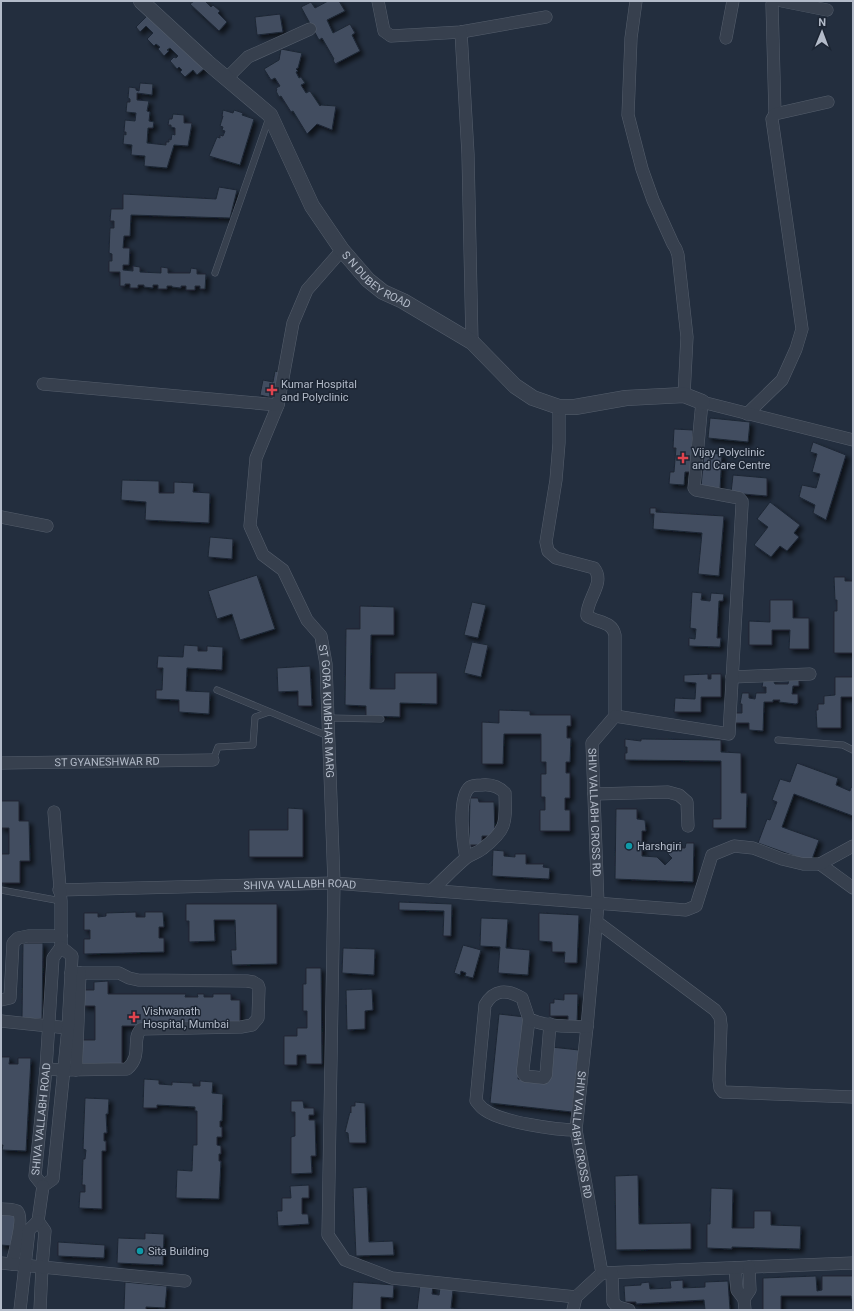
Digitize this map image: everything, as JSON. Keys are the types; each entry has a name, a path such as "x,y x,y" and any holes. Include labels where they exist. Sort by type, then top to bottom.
{"street":[{"name":"S N DUBEY ROAD","path":"141,1 207,62 270,115 312,206 342,250 368,280 383,292 472,342 515,386 532,398 559,407 575,407 626,398 684,395 702,402"},
{"path":"378,1 384,31 391,36 461,32 546,17"},
{"path":"636,1 631,38 628,115 642,169 653,200 678,255 687,337 684,395"},
{"path":"726,38 733,1"},
{"path":"747,414 782,380 796,349 802,330 772,119 775,114 772,34 772,4 774,1"},
{"path":"782,1 827,10"},
{"path":"227,78 248,57 310,29"},
{"path":"461,32 468,154 472,342"},
{"path":"775,114 828,102"},
{"name":"ST GORA KUMBHAR MARG","path":"334,883 326,664 322,636 307,620 283,570 263,555 250,526 256,458 278,405 293,323 307,290 342,250"},
{"path":"43,384 278,405"},
{"path":"559,407 559,442 556,480 546,542 548,551 556,558 594,568 598,572 599,580 587,610 587,616 611,626 614,629 615,716 729,734 742,501 739,498 696,490 694,488 702,402 853,440"},
{"path":"1,517 47,526"},
{"path":"732,677 810,674"},
{"name":"SHIV VALLABH CROSS RD","path":"615,716 592,743 598,904 576,1130 613,1302 618,1306 629,1310"},
{"name":"ST GYANESHWAR RD","path":"1,763 213,760"},
{"path":"432,890 466,858 481,850 496,838 503,828 505,812 504,793 496,786 484,784 476,785 470,787 466,791 462,830 466,858"},
{"path":"594,794 668,792 679,795 687,802 688,826"},
{"path":"54,812 60,895"},
{"name":"SHIVA VALLABH ROAD","path":"61,942 72,956 75,973 61,1092 53,1179 43,1186 35,1176 46,1069 53,958 61,942 60,895 334,883 686,910 696,906 712,855 734,846 753,848 782,859 803,864 820,864"},
{"path":"853,846 820,864 853,888"},
{"path":"334,883 328,1236 346,1260 392,1278 576,1297"},
{"path":"597,922 715,1010 720,1017 721,1025 719,1080 720,1088 723,1092 853,1097"},
{"path":"1,1000 10,998 13,943 18,938 28,936 61,942"},
{"path":"46,1069 76,1070 127,1069 135,1059 139,1031 141,1029 241,1028 252,1025 258,1018 258,985 253,982 234,980 138,980 128,978 119,973 75,973 76,1070"},
{"path":"550,1024 546,1075 544,1078 525,1076 523,1069 529,1019 522,998 515,994 504,992 495,993 488,999 485,1005 476,1101 485,1111 497,1116 530,1125 576,1130"},
{"path":"529,1019 535,1022 587,1027"},
{"path":"1,1021 68,1028"},
{"path":"44,1091 61,1092"},
{"path":"38,1151 56,1152"},
{"path":"20,1310 29,1230 38,1221 43,1186"},
{"path":"1,1209 16,1211 19,1214 20,1225 7,1263 185,1280"},
{"path":"38,1221 45,1231 40,1310"},
{"path":"573,1310 576,1297 607,1273 853,1263"},
{"path":"745,1304 750,1290 748,1267"},
{"path":"735,1268 737,1290 745,1304"}],"lane":[{"path":"214,273 270,115"},
{"path":"217,690 328,736"},
{"path":"213,760 218,747 253,745 255,717 269,712"},
{"path":"328,718 381,719"},
{"path":"778,740 843,744 853,750"},
{"path":"1,890 60,895"}],"building":[{"path":"194,1 205,1 211,7 213,5 220,11 218,13 227,22 219,31 190,4"},
{"path":"328,1 339,1 345,11 327,20 333,33 350,24 355,33 352,35 360,51 335,64 334,59 322,38 319,40 301,7 311,2 315,8"},
{"path":"280,14 283,32 257,35 255,17"},
{"path":"148,15 205,68 197,75 193,70 185,77 180,72 182,70 179,67 177,69 170,61 174,57 176,58 178,56 170,48 164,56 158,49 160,47 156,44 154,46 147,39 153,33 146,26 140,32 136,27"},
{"path":"281,49 302,53 298,68 296,69 298,71 296,72 299,78 301,77 305,83 301,85 306,93 310,91 320,106 336,106 332,130 317,124 307,134 293,111 291,112 281,96 279,97 276,88 280,86 275,78 271,80 264,69 279,60"},
{"path":"140,83 153,84 152,95 137,93 137,100 149,101 147,111 150,112 149,121 154,122 153,128 148,128 147,143 166,145 166,142 169,142 169,139 171,140 172,134 175,135 175,128 168,125 169,119 172,119 173,114 184,115 184,123 192,123 188,146 174,145 167,168 144,166 145,156 131,155 132,145 123,144 124,134 126,135 126,132 124,132 125,120 135,121 136,113 126,112 127,102 130,102 130,99 128,98 129,87 136,88 136,90 139,91"},
{"path":"223,110 233,113 234,110 243,113 242,115 254,119 240,165 209,156 217,137 220,138 220,135 223,136 225,131 222,130 223,127 220,126"},
{"path":"219,187 237,190 230,218 131,215 130,236 124,236 123,248 130,248 129,265 123,265 123,270 133,271 133,266 140,267 140,272 161,273 161,267 168,268 168,273 190,273 191,268 197,269 197,274 206,274 205,289 200,289 200,286 195,286 195,290 186,290 186,286 181,286 181,288 167,286 167,289 158,289 158,285 153,285 153,288 138,285 138,288 130,288 130,284 120,286 120,272 109,272 109,261 112,261 112,254 109,253 110,228 114,228 114,221 110,221 111,209 123,209 123,194 216,199"},
{"path":"275,371 282,373 277,399 260,395 263,380 273,382"},
{"path":"710,418 750,422 748,442 708,438"},
{"path":"674,429 693,430 691,472 685,472 684,485 669,484 670,472 674,472 676,448 673,448"},
{"path":"813,442 846,455 826,520 813,513 815,505 799,497 802,485 816,488 820,474 812,472 817,454 810,452"},
{"path":"704,453 722,454 720,489 701,487"},
{"path":"733,475 767,478 767,496 731,493"},
{"path":"122,480 159,481 159,493 174,493 174,482 194,483 193,492 210,493 209,523 145,520 146,502 121,500"},
{"path":"770,502 800,525 794,533 799,537 787,551 780,546 771,557 754,545 768,527 757,519"},
{"path":"650,508 656,508 656,512 724,516 719,576 698,574 702,533 653,529 654,514 650,514"},
{"path":"210,537 233,539 232,559 208,557"},
{"path":"257,575 275,629 240,640 232,614 217,619 208,591"},
{"path":"834,577 845,577 845,581 853,581 853,653 834,653 834,611 837,611 837,600 835,600"},
{"path":"692,592 702,593 701,600 710,601 711,593 724,594 723,601 719,601 717,638 721,638 720,647 689,646 689,638 695,639 696,629 690,628"},
{"path":"770,600 793,600 793,618 809,618 809,649 789,649 790,630 772,630 772,645 749,645 749,621 770,622"},
{"path":"472,602 486,605 478,638 464,635"},
{"path":"360,606 394,607 394,635 371,635 370,689 395,689 395,673 437,673 437,704 400,703 400,717 366,716 366,706 345,705 346,629 360,629"},
{"path":"472,642 488,645 481,677 464,673"},
{"path":"184,645 198,646 198,651 207,651 207,646 223,647 222,670 187,668 186,691 210,692 209,714 179,712 179,700 156,699 156,690 162,690 163,668 157,668 158,656 183,657"},
{"path":"310,666 312,706 298,706 298,691 278,692 277,668"},
{"path":"708,674 708,679 711,679 711,674 721,674 721,697 701,697 701,712 674,712 675,698 695,699 696,683 684,682 684,675"},
{"path":"835,677 853,677 853,697 841,697 841,728 817,728 816,710 818,710 818,704 824,704 824,696 835,695"},
{"path":"799,679 799,686 793,686 792,694 798,694 798,703 779,702 780,700 764,702 763,731 749,730 749,723 733,723 733,713 742,713 742,704 740,704 742,693 749,693 749,698 755,699 756,693 766,693 766,687 762,687 763,681 773,680 775,684 788,684 789,680"},
{"path":"499,710 530,711 530,715 571,715 571,726 567,726 567,738 571,738 570,762 566,762 566,773 570,773 570,798 565,798 565,810 570,810 570,831 540,831 540,810 545,810 545,797 541,797 541,774 546,774 546,762 541,762 541,734 504,734 503,764 482,764 482,722 499,723"},
{"path":"625,739 641,741 641,739 721,740 721,752 741,753 741,793 747,793 746,828 713,828 713,819 721,819 721,761 625,760 627,747 625,747"},
{"path":"797,763 838,778 836,785 850,791 851,787 853,788 853,816 794,794 782,827 819,840 811,862 758,843 767,819 770,820 777,802 772,800 780,779 790,782"},
{"path":"470,798 478,798 479,802 494,802 495,836 482,836 482,845 469,845"},
{"path":"1,801 19,801 19,821 29,821 30,861 20,861 20,883 1,883 1,854 9,854 9,828 1,828"},
{"path":"288,808 303,809 303,857 249,857 249,830 288,830"},
{"name":"Harshgiri","path":"616,809 637,809 637,819 645,820 646,831 642,831 642,856 657,857 665,865 672,858 668,854 669,842 677,843 679,848 685,848 686,843 694,843 693,882 615,879"},
{"path":"493,850 504,851 504,856 515,857 515,854 526,854 526,864 544,864 543,867 550,868 549,879 492,876"},
{"path":"399,902 452,904 451,936 443,936 444,911 399,910"},
{"path":"186,904 277,904 277,964 232,965 231,950 236,950 235,920 214,920 215,941 189,942 189,921 186,921"},
{"path":"136,912 136,917 145,917 145,912 163,912 164,927 159,927 159,938 164,938 164,952 84,954 84,939 90,939 90,930 84,930 84,913 98,913 98,917 106,916 106,913"},
{"path":"539,913 579,915 577,963 564,963 565,952 552,952 552,942 539,941"},
{"path":"481,918 508,919 506,948 530,950 528,975 498,973 500,947 480,946"},
{"path":"23,943 43,943 42,1019 22,1018"},
{"path":"463,945 481,950 473,978 465,976 466,973 461,971 460,975 454,973"},
{"path":"343,948 375,949 374,975 342,973"},
{"path":"306,968 321,968 322,1064 306,1064 306,1055 297,1055 297,1065 284,1065 284,1036 297,1036 297,1028 307,1028 307,1011 303,1011 303,984 306,984"},
{"path":"108,981 108,994 186,994 185,997 198,997 197,994 204,994 204,997 213,997 213,994 231,994 231,1000 240,1000 240,1025 163,1026 163,1021 152,1022 152,1026 122,1026 122,1064 82,1064 82,1040 95,1040 95,1006 83,1006 83,990 94,990 94,982"},
{"path":"372,989 373,1010 365,1011 365,1029 347,1030 346,990"},
{"path":"564,994 578,994 577,1023 568,1023 568,1016 550,1016 550,1003 554,1003 554,999 564,1000"},
{"path":"499,1014 525,1017 518,1079 547,1082 551,1047 579,1050 572,1112 490,1103"},
{"path":"1,1057 10,1057 9,1064 18,1064 18,1058 31,1058 26,1151 2,1150"},
{"path":"144,1079 159,1080 159,1084 172,1085 172,1082 193,1083 193,1086 200,1086 200,1081 213,1082 212,1093 223,1094 222,1121 220,1121 220,1127 222,1127 222,1137 217,1137 217,1145 221,1146 221,1154 219,1154 219,1161 221,1161 219,1199 176,1198 177,1170 192,1171 193,1145 197,1145 197,1111 195,1111 195,1107 157,1105 157,1108 143,1108"},
{"path":"85,1098 109,1099 108,1114 106,1114 107,1133 104,1133 106,1151 102,1151 102,1209 79,1208 80,1192 85,1192 85,1185 82,1185 83,1159 85,1159 86,1150 83,1149"},
{"path":"291,1101 303,1101 304,1108 314,1108 314,1115 309,1115 309,1120 315,1120 316,1156 311,1156 312,1173 291,1174 291,1137 295,1136 295,1112 291,1112"},
{"path":"355,1102 365,1103 366,1143 349,1143 348,1133 345,1132 350,1112 351,1113 351,1106 355,1106"},
{"path":"638,1175 639,1224 691,1223 691,1249 616,1250 615,1176"},
{"path":"309,1185 309,1198 302,1198 302,1214 308,1214 309,1224 278,1226 277,1211 282,1211 282,1198 291,1198 290,1186"},
{"path":"367,1187 369,1242 393,1241 394,1255 356,1256 353,1188"},
{"path":"711,1188 733,1189 732,1228 754,1228 754,1211 771,1211 771,1225 801,1226 800,1249 732,1247 732,1249 707,1248 707,1224 710,1224"},
{"path":"1,1214 16,1215 13,1246 1,1245"},
{"name":"Sita Building","path":"145,1233 164,1234 163,1265 117,1263 118,1238 145,1239"},
{"path":"58,1242 105,1245 104,1258 58,1256"},
{"path":"816,1276 817,1291 822,1290 822,1276 853,1276 853,1310 851,1296 781,1296 781,1310 763,1310 763,1278"},
{"path":"683,1280 683,1288 705,1287 705,1282 728,1281 730,1310 705,1310 704,1300 636,1304 636,1302 625,1302 624,1286 641,1285 641,1283 649,1282 650,1289 671,1288 670,1281"},
{"path":"125,1282 167,1286 165,1308 146,1307 146,1310 124,1310"},
{"path":"353,1282 394,1285 393,1298 381,1297 381,1310 352,1310"},
{"path":"420,1284 433,1286 432,1294 439,1295 440,1288 453,1290 451,1308 465,1310 417,1310"}],"place":[{"name":"Kumar Hospital and Polyclinic","path":"272,390"},
{"name":"Vijay Polyclinic and Care Centre","path":"683,458"},
{"name":"Harshgiri","path":"629,846"},
{"name":"Vishwanath Hospital, Mumbai","path":"134,1017"},
{"name":"Sita Building","path":"140,1251"}]}
